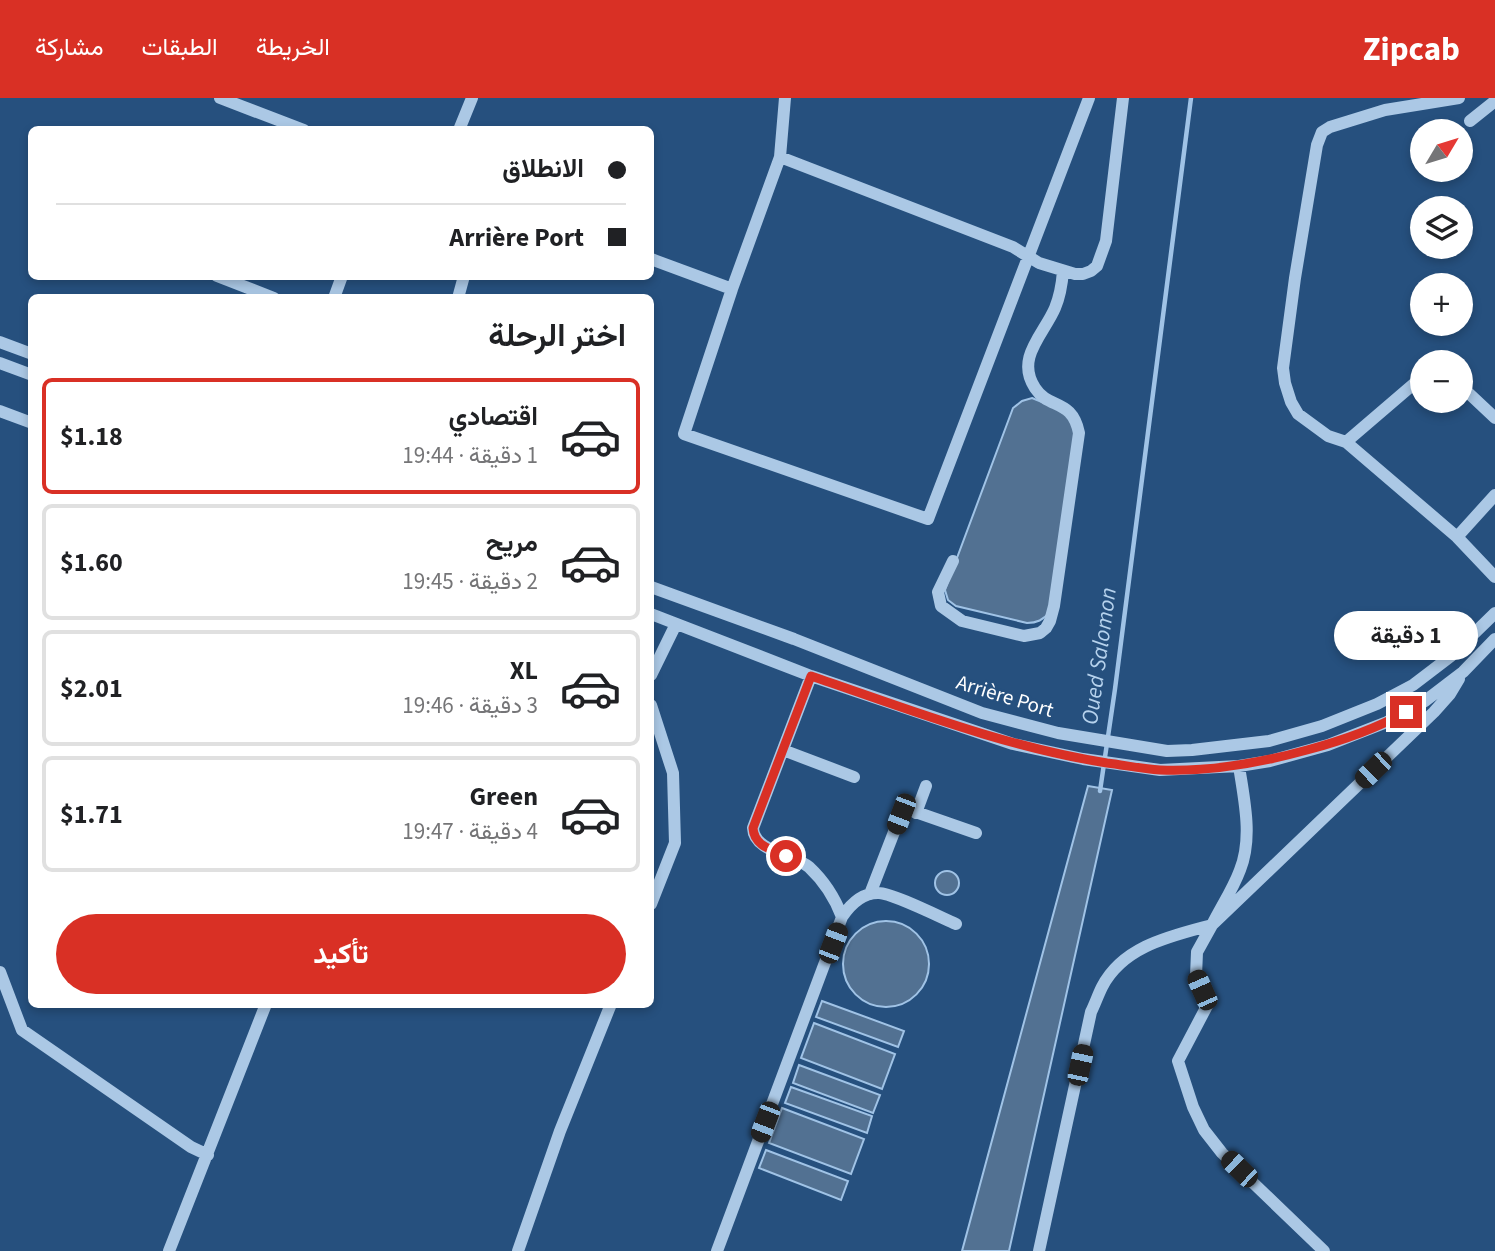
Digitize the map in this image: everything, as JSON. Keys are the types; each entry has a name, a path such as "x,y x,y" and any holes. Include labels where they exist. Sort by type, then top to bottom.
{"street":[{"path":"220,98 294,126"},
{"path":"461,126 472,98"},
{"path":"785,98 780,158 732,289 684,434 928,519 1089,98"},
{"path":"780,158 1013,247 1039,263 1083,274 1097,266 1104,249 1123,98"},
{"path":"1459,98 1385,110 1322,132 1295,278 1283,368 1285,383 1298,414 1328,436 1346,442 1457,537 1495,577"},
{"path":"1472,119 1495,100"},
{"path":"654,260 732,289"},
{"path":"953,561 938,592 941,606 962,621 1024,636 1046,628 1054,606 1079,433 1077,423 1066,408 1044,398 1034,388 1028,367 1034,344 1055,309 1063,271"},
{"path":"227,280 264,294"},
{"path":"0,342 28,352"},
{"path":"0,363 28,374"},
{"path":"1346,442 1410,387"},
{"path":"1473,397 1495,418"},
{"path":"0,413 28,422"},
{"path":"1457,537 1495,495"},
{"name":"Arrière Port","path":"654,588 794,639 982,713 1081,738 1167,751 1269,741 1322,726 1377,705 1413,685 1451,656 1495,613"},
{"name":"Arrière Port","path":"654,615 811,676 1013,744 1083,759 1160,770 1239,766 1270,761 1328,745 1387,722 1425,701 1463,672 1495,639"},
{"path":"654,669 676,624"},
{"path":"1039,1251 1091,1012 1102,985 1119,964 1138,949 1168,937 1212,925 1434,712 1450,694 1463,672"},
{"path":"811,676 753,828 754,836 757,842 766,847 806,864 833,896 842,917"},
{"path":"654,714 673,773 675,843 654,896"},
{"path":"783,750 854,777"},
{"path":"1239,766 1247,820 1247,842 1240,870 1197,952 1196,976 1208,1004 1178,1061 1193,1107 1204,1130 1222,1153 1324,1251"},
{"path":"916,813 926,786"},
{"path":"717,1251 842,917 853,904 875,890 901,814 904,810 916,813 976,833"},
{"path":"875,890 956,924"},
{"path":"0,972 22,1030 191,1147 208,1155"},
{"path":"169,1251 264,1008"},
{"path":"518,1251 560,1131 609,1008"}],"water":[{"path":"1032,398 1069,413 1076,424 1050,612 1040,620 1027,623 956,606 948,600 945,590 1013,408"},
{"path":"1088,786 1112,790 1009,1251 962,1251"},
{"path":"947,871 955,875 959,883 955,891 947,895 939,891 935,883 939,875"},
{"path":"886,921 903,924 917,933 926,947 929,964 926,981 917,995 903,1004 886,1007 869,1004 855,995 846,981 843,964 846,947 855,933 869,924"},
{"path":"822,1001 904,1031 898,1047 816,1017"},
{"path":"814,1023 895,1054 882,1089 801,1058"},
{"path":"799,1065 880,1095 873,1113 793,1083"},
{"path":"791,1087 872,1116 867,1133 785,1103"},
{"path":"782,1108 864,1139 851,1174 769,1143"},
{"path":"766,1150 848,1181 841,1200 759,1168"}],"waterway":[{"name":"Oued Salomon","path":"1100,791 1191,98"}],"route":[{"path":"786,856 757,842 753,828 811,676 1013,744 1083,759 1160,770 1239,766 1270,761 1328,745 1406,712"}]}
